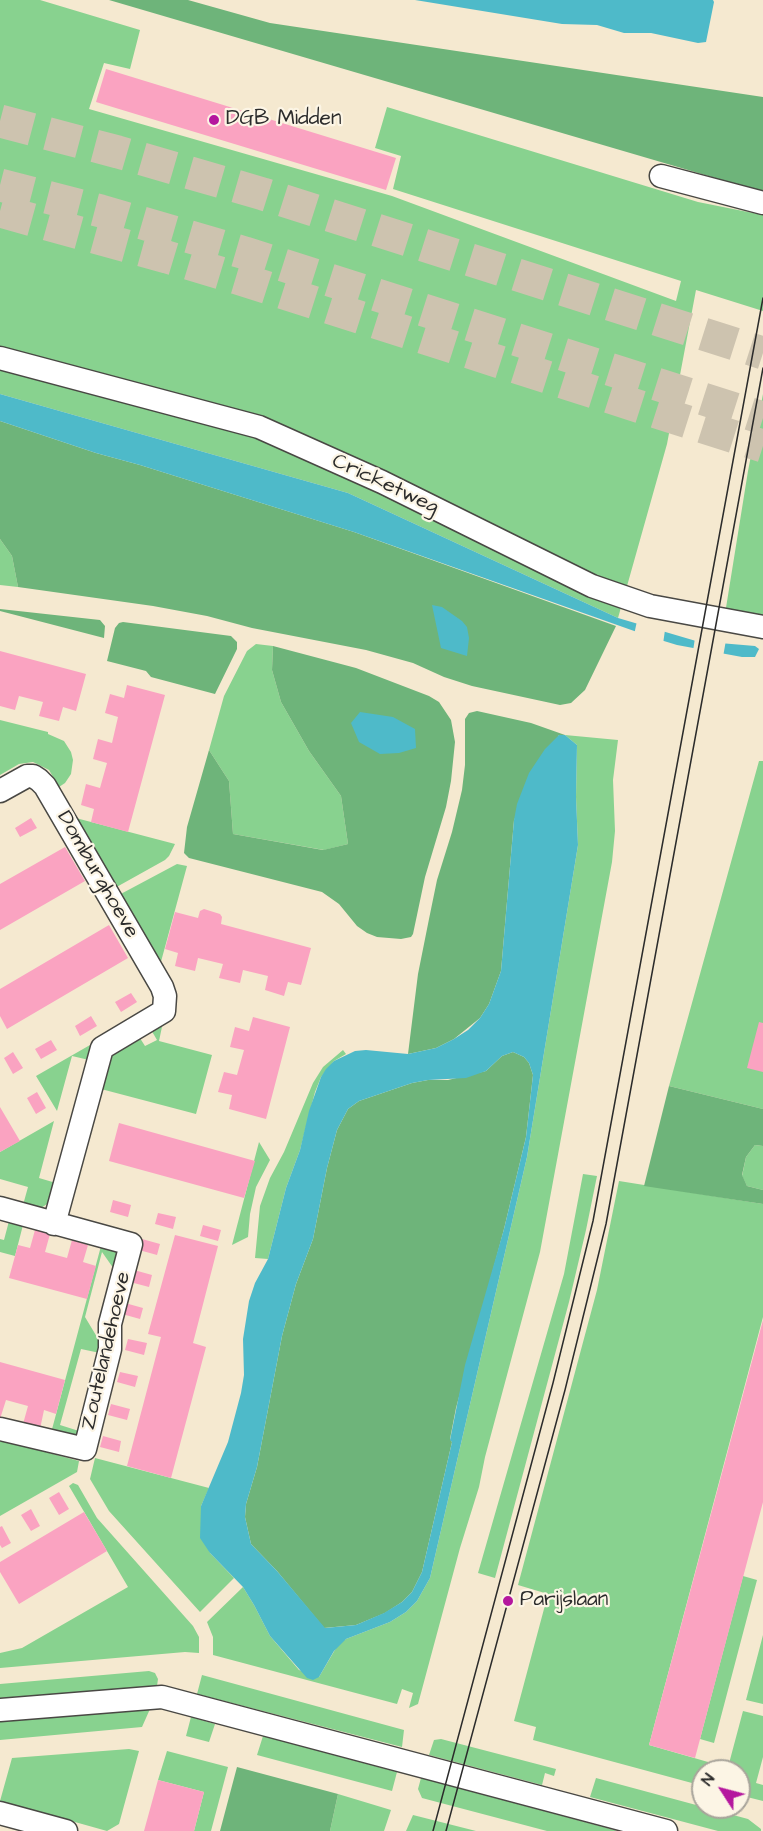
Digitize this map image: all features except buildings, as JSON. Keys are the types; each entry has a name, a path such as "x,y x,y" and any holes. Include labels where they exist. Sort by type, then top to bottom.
{"street":[{"path":"661,176 763,203"},
{"name":"Cricketweg","path":"0,358 260,427 392,487 592,586 650,606 763,627"},
{"name":"Domburghoeve","path":"0,791 27,776 39,780 45,786 162,987 165,996 164,1011 102,1048 54,1224"},
{"name":"Zoutelandehoeve","path":"0,1209 131,1244 110,1324 110,1349 85,1449 0,1429"},
{"path":"0,1710 162,1697 666,1831"},
{"path":"0,1813 66,1831"}],"green space":[{"path":"0,0 40,0 140,30 130,69 104,63 89,109 392,196 676,301 681,281 393,189 401,156 375,148 387,107 698,202 763,215 763,311 696,290 667,444 618,618 348,493 0,394"},
{"path":"109,0 188,0 270,23 763,97 763,192"},
{"path":"763,394 763,618 725,614"},
{"path":"0,421 96,453 354,532 616,626 585,690 571,703 560,705 472,686 413,663 366,650 153,606 18,587 12,556 0,539"},
{"path":"0,539 12,556 18,587 0,585"},
{"path":"0,609 100,620 105,626 104,638 0,611"},
{"path":"123,622 231,636 237,642 237,649 215,694 151,677 146,671 107,661 115,628"},
{"path":"256,644 273,646 272,670 281,702 309,751 341,796 348,844 324,850 233,834 229,781 209,750 224,696 247,651"},
{"path":"273,646 356,668 429,696 439,702 451,720 455,742 451,781 411,937 401,939 377,937 357,926 339,904 322,892 189,858 184,853 187,827 209,750 229,781 233,834 323,850 348,844 341,796 309,751 281,702 272,670"},
{"path":"477,711 531,723 565,735 559,735 514,820 501,971 489,1004 480,1018 454,1039 436,1048 408,1054 418,974 429,919 437,880 462,790 465,765 465,719 469,713"},
{"path":"0,720 48,732 64,741 73,760 71,774 65,783 59,787 49,770 33,762 19,764 0,775"},
{"path":"565,735 618,740 613,780 615,831 612,862 540,1252 479,1487 418,1704 409,1708 413,1693 402,1689 397,1704 213,1655 213,1637 207,1622 243,1587 270,1636 299,1670 319,1677 339,1643 390,1622 406,1612 417,1601 430,1578 527,1157 578,845 577,745"},
{"path":"759,761 763,761 763,1109 669,1086"},
{"path":"72,817 175,844 165,860 113,889"},
{"path":"177,864 187,866 159,969 117,896"},
{"path":"163,1022 159,1041 212,1055 196,1114 101,1089 111,1054 138,1035 145,1046 157,1040 150,1028"},
{"path":"97,1041 89,1060 72,1056 57,1111 36,1076"},
{"path":"343,1050 346,1054 334,1061 321,1077 315,1092 300,1150 286,1188 268,1259 255,1258 260,1206 270,1178 284,1152 313,1083 323,1067"},
{"path":"513,1052 524,1057 533,1075 526,1137 456,1408 450,1439 452,1442 422,1572 412,1592 385,1613 356,1625 324,1628 277,1571 251,1544 245,1517 282,1336 296,1284 313,1239 337,1130 348,1109 359,1101 412,1083 448,1080 486,1071 502,1056"},
{"path":"669,1086 763,1109 763,1146 755,1145 746,1157 742,1175 747,1186 763,1190 763,1204 644,1186"},
{"path":"54,1121 39,1178 56,1183 50,1202 41,1208 23,1205 28,1187 0,1179 0,1152"},
{"path":"259,1142 270,1160 256,1187 248,1237 232,1245"},
{"path":"755,1145 763,1146 763,1190 747,1186 742,1176 746,1157"},
{"path":"583,1174 597,1176 586,1230 495,1578 478,1573 564,1274"},
{"path":"619,1181 763,1204 763,1317 649,1745 698,1759 691,1759 691,1783 533,1740 536,1727 514,1721 548,1594 518,1585 597,1290"},
{"path":"9,1221 23,1225 15,1256 0,1252 0,1239 4,1240"},
{"path":"101,1246 119,1251 116,1272 102,1252 85,1317 100,1342 100,1353 81,1349 60,1425 79,1431 77,1438 51,1433"},
{"path":"0,1442 8,1442 79,1461 77,1472 0,1516"},
{"path":"95,1458 209,1488 201,1506 210,1553 234,1578 200,1612 109,1511 90,1479"},
{"path":"73,1483 78,1485 97,1518 193,1626 199,1637 199,1653 185,1652 0,1668 0,1653 22,1648 128,1587 69,1486"},
{"path":"743,1576 757,1580 714,1743 700,1739"},
{"path":"763,1635 763,1704 746,1700"},
{"path":"149,1671 155,1673 158,1679 157,1686 0,1698 0,1684"},
{"path":"202,1675 404,1730 402,1747 197,1694"},
{"path":"150,1709 142,1727 0,1740 0,1722"},
{"path":"743,1711 763,1716 763,1757 756,1783 763,1785 763,1801 751,1798 751,1759 730,1759"},
{"path":"191,1717 215,1724 209,1742 186,1736"},
{"path":"263,1736 397,1772 392,1791 257,1755"},
{"path":"441,1739 556,1769 554,1776 545,1773 542,1785 429,1755 434,1740"},
{"path":"129,1749 139,1751 119,1824 107,1831 0,1801 12,1758"},
{"path":"167,1751 228,1767 211,1831 194,1831 204,1792 158,1780"},
{"path":"237,1767 338,1794 330,1831 220,1831"},
{"path":"421,1778 618,1831 547,1831 422,1798 418,1789"},
{"path":"596,1778 691,1804 691,1819 748,1819 761,1831 718,1831 590,1797"},
{"path":"338,1794 391,1810 384,1831 330,1831"},
{"path":"413,1815 476,1831 406,1831"}],"water":[{"path":"415,0 713,0 714,2 706,42 698,43 651,33 624,33 597,25 562,24"},
{"path":"0,394 348,493 618,618 696,641 755,646 759,649 755,657 742,657 677,645 354,532 96,453 0,421"},
{"path":"432,605 442,607 467,627 469,638 467,656 441,648"},
{"path":"360,712 393,717 415,729 416,748 399,753 380,754 359,742 351,723"},
{"path":"559,735 565,735 577,745 578,845 527,1157 430,1578 417,1601 406,1612 390,1622 346,1639 334,1651 319,1677 313,1680 307,1678 270,1636 243,1587 210,1553 200,1538 201,1506 228,1442 241,1393 244,1375 243,1339 249,1301 255,1283 268,1259 309,1111 326,1069 334,1061 355,1051 408,1054 436,1048 468,1030 489,1004 501,971 517,804 529,773 545,749","holes":["513,1052 524,1057 533,1075 526,1137 504,1229 465,1365 450,1440 452,1442 422,1572 412,1592 402,1602 384,1613 356,1625 325,1628 251,1544 245,1517 282,1336 296,1284 313,1239 337,1130 348,1109 359,1101 412,1083 466,1078 486,1071 502,1056"]}],"pier":[{"path":"637,621 665,630 663,644 634,635"},
{"path":"695,638 726,640 723,657 693,651"}],"tunnel":[{"path":"0,121 263,194 763,353"},
{"path":"0,185 101,211 245,253 763,418"},
{"path":"0,211 237,278 763,446"}],"tram line":[{"path":"433,1831 553,1383 593,1221 763,298"},
{"path":"446,1831 565,1390 606,1224 763,368"}],"place":[{"name":"DGB Midden","path":"214,120"},
{"name":"Parijslaan","path":"508,1601"}]}
